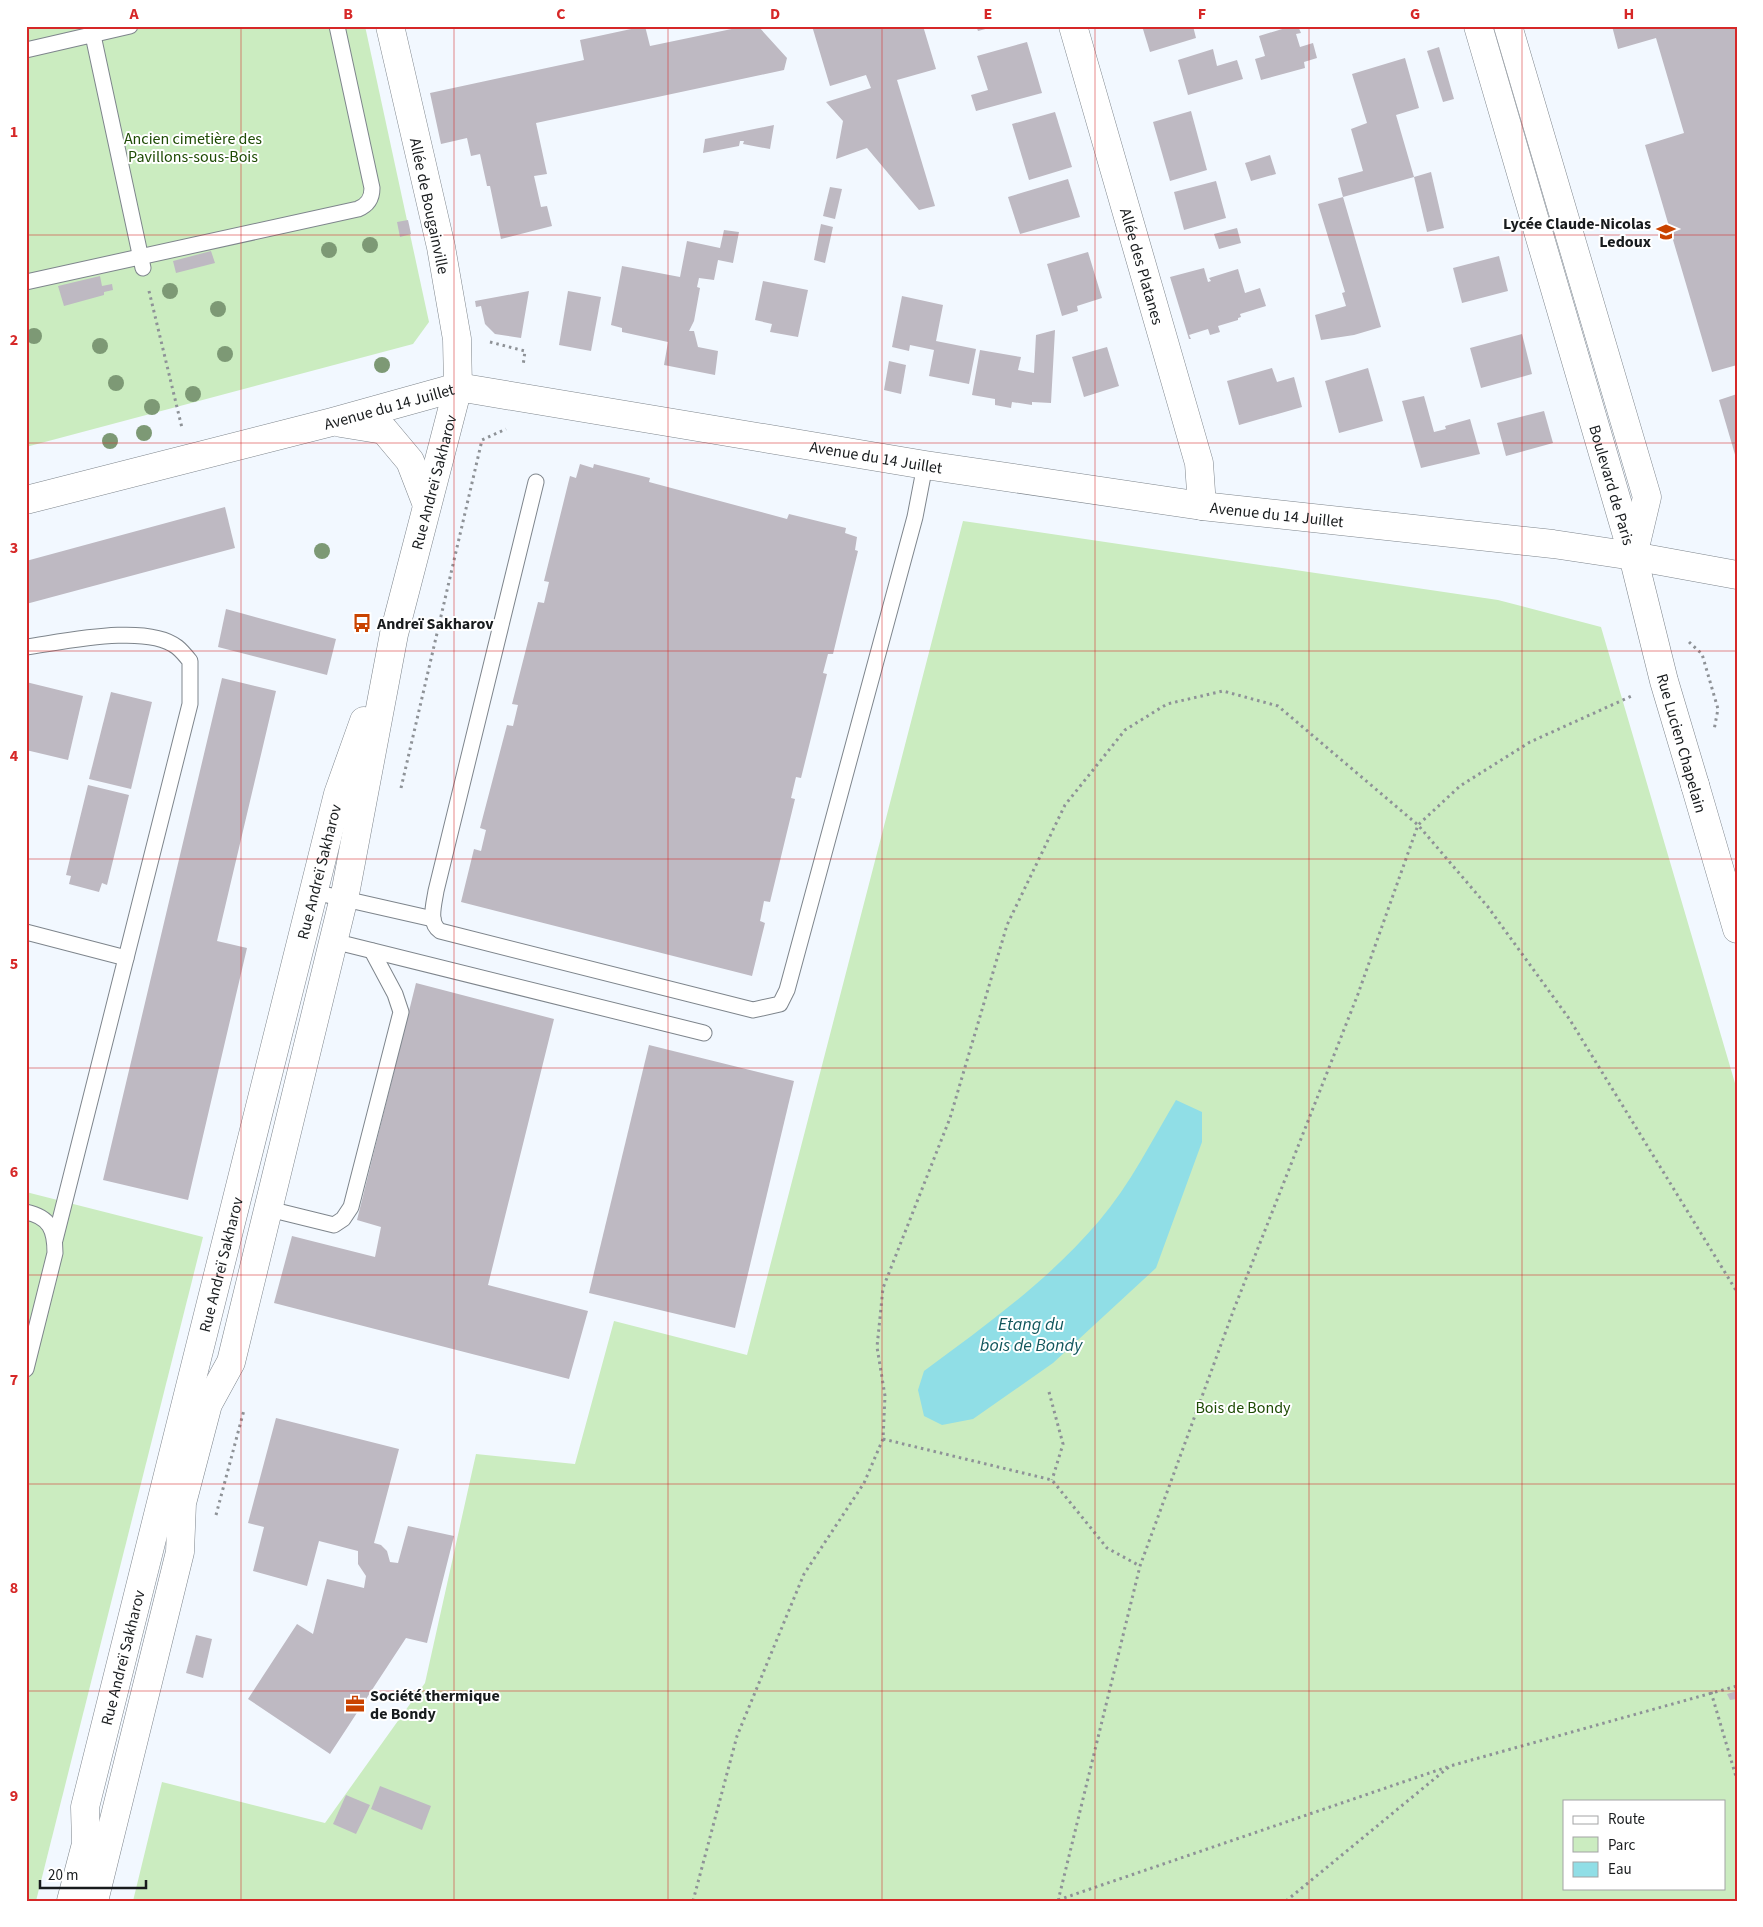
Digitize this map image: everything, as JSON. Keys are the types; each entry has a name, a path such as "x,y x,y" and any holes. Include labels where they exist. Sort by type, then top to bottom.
{"street":[{"name":"Allée de Bougainville","path":"390,26 441,247 457,339 458,387"},
{"name":"Allée des Platanes","path":"1073,26 1199,463 1202,506"},
{"name":"Boulevard de Paris","path":"1478,26 1633,556"},
{"name":"Boulevard de Paris","path":"1508,26 1647,497 1633,556"},
{"name":"Avenue du 14 Juillet","path":"26,500 332,422 458,387 925,465 1202,506 1553,544 1737,575"},
{"name":"Rue Andreï Sakharov","path":"94,1901 180,1552 184,1494 208,1404 231,1362 344,899 394,634 458,387"},
{"path":"332,422 384,430 410,461 427,505"},
{"name":"Rue Lucien Chapelain","path":"1633,556 1664,682 1737,929"},
{"name":"Rue Andreï Sakharov","path":"71,1901 86,1844 86,1807 338,794 394,634"}],"lane":[{"path":"26,50 92,30 130,26"},
{"path":"26,282 142,262 358,209 366,204 370,200 372,188 338,26"},
{"path":"92,30 142,262"},
{"path":"536,482 436,891 433,919 436,928 440,931 753,1010 780,1004 787,990 915,517 925,465"},
{"path":"26,647 116,635 155,637 176,646 190,661 190,704 55,1240 55,1253 26,1369"},
{"path":"314,892 433,919"},
{"path":"26,932 126,958"},
{"path":"333,941 704,1033"},
{"path":"269,1209 334,1225 343,1219 351,1207 400,1012 395,994 372,951"},
{"path":"26,1212 42,1217 51,1229 55,1240"}],"path":[{"path":"142,262 190,458"},
{"path":"1058,1901 1140,1566 1234,1310 1358,994 1418,825 1460,786 1530,742 1664,682"},
{"path":"694,1901 737,1736 804,1574 864,1483 884,1439 886,1396 877,1347 884,1288 950,1118 1007,925 1065,805 1125,730 1167,704 1223,691 1278,706 1418,825 1488,907 1570,1020 1737,1292"},
{"path":"1049,1392 1063,1444 1052,1480"},
{"path":"884,1439 1052,1480 1107,1548 1140,1566"},
{"path":"1058,1901 1450,1766 1737,1686"},
{"path":"1711,1692 1737,1780"},
{"path":"1286,1901 1450,1766"}],"green space":[{"name":"Ancien cimetière des Pavillons-sous-Bois","path":"26,26 365,26 429,322 413,344 26,447"},
{"name":"Bois de Bondy","path":"963,521 1498,600 1601,627 1737,1090 1737,1901 133,1901 162,1782 325,1823 425,1683 476,1454 575,1464 614,1321 747,1355"},
{"path":"26,1192 203,1237 36,1901 26,1901"}],"water":[{"name":"Etang du bois de Bondy","path":"1176,1100 1202,1112 1202,1142 1156,1268 1053,1363 973,1419 942,1425 924,1416 918,1390 924,1371 1038,1283 1080,1243 1121,1193"}],"building":[{"path":"645,26 650,46 746,26 758,26 787,58 784,70 536,123 547,174 534,176 541,207 547,206 552,226 501,239 490,186 487,186 480,154 471,156 467,138 441,144 430,93 584,60 580,40"},
{"path":"812,26 923,26 936,69 897,80 935,206 919,210 867,148 836,159 843,121 826,102 871,88 866,75 830,86"},
{"path":"976,26 993,26 993,27 978,31"},
{"path":"1142,26 1193,26 1196,38 1150,52"},
{"path":"1298,26 1301,33 1296,34 1300,47 1313,43 1317,58 1304,62 1305,68 1261,80 1255,59 1265,56 1259,36"},
{"path":"1612,26 1737,26 1737,365 1712,372 1645,145 1684,133 1656,38 1618,49"},
{"path":"1027,42 1042,93 976,111 971,95 988,90 977,56"},
{"path":"1439,47 1454,99 1443,102 1427,51"},
{"path":"1213,49 1217,66 1237,60 1243,79 1188,95 1178,60"},
{"path":"1405,58 1419,108 1396,115 1414,177 1343,197 1338,178 1363,171 1351,129 1367,123 1352,74"},
{"path":"1191,111 1207,170 1170,181 1153,122"},
{"path":"1055,112 1072,167 1029,180 1012,124"},
{"path":"774,125 770,149 743,144 744,141 740,141 739,146 703,153 705,139"},
{"path":"1270,155 1276,174 1251,181 1245,163"},
{"path":"1431,172 1444,228 1427,232 1414,177"},
{"path":"1068,179 1080,217 1020,234 1008,197"},
{"path":"1216,181 1226,218 1184,230 1174,192"},
{"path":"830,187 842,189 835,219 823,216"},
{"path":"1343,197 1381,327 1354,335 1321,340 1315,315 1346,306 1342,293 1345,292 1318,204"},
{"path":"408,220 411,234 400,237 397,222"},
{"path":"821,224 833,227 825,263 814,260"},
{"path":"1237,228 1241,243 1219,249 1214,234"},
{"path":"724,230 739,232 733,263 718,260 714,280 699,278 697,287 700,288 694,321 689,331 694,331 698,347 718,351 715,375 664,365 668,342 622,332 622,328 611,325 622,266 680,277 687,241 720,248"},
{"path":"211,251 215,263 176,273 173,261"},
{"path":"1088,252 1102,298 1077,306 1078,311 1062,316 1047,264"},
{"path":"1499,256 1508,291 1462,303 1453,268"},
{"path":"1204,268 1208,282 1211,281 1209,278 1238,269 1245,293 1260,288 1266,306 1240,314 1241,317 1238,320 1218,326 1220,332 1210,335 1208,329 1189,335 1191,339 1189,339 1170,277"},
{"path":"100,276 102,286 112,284 113,290 104,292 104,295 64,306 58,286"},
{"path":"763,281 808,290 798,337 770,332 772,324 755,320"},
{"path":"529,291 521,338 495,334 485,324 481,306 476,307 475,301"},
{"path":"568,291 601,297 591,351 559,345"},
{"path":"902,296 943,305 936,341 976,349 969,384 929,376 934,350 910,345 909,351 892,347"},
{"path":"1055,330 1051,403 1032,402 1032,405 1012,402 1011,408 995,405 995,399 972,395 980,350 1021,357 1018,370 1034,373 1036,335"},
{"path":"1522,334 1532,374 1481,388 1470,348"},
{"path":"1107,347 1119,386 1084,397 1072,357"},
{"path":"889,361 906,365 901,394 884,390"},
{"path":"1272,368 1277,382 1294,377 1302,407 1239,425 1227,381"},
{"path":"1368,368 1383,421 1339,433 1325,381"},
{"path":"1737,394 1737,458 1736,458 1719,400"},
{"path":"1424,396 1434,432 1446,429 1445,426 1470,419 1480,454 1421,468 1402,401"},
{"path":"1544,411 1553,443 1506,456 1497,423"},
{"path":"580,464 593,468 594,464 650,478 649,482 787,519 789,514 846,528 845,533 857,537 855,550 858,551 833,654 828,654 823,673 827,674 801,778 796,777 791,798 795,799 770,902 764,901 760,921 765,923 752,976 461,902 474,849 481,851 486,830 480,828 507,725 513,726 518,705 512,704 538,602 544,603 549,582 544,581 570,476 576,478"},
{"path":"225,507 235,548 26,604 26,561"},
{"path":"226,609 336,639 327,675 218,647"},
{"path":"222,678 276,691 217,941 247,948 188,1200 103,1180"},
{"path":"26,682 83,696 68,760 26,750"},
{"path":"111,692 152,702 131,789 89,779"},
{"path":"88,785 129,795 107,885 102,883 99,892 69,884 71,876 66,875"},
{"path":"416,983 554,1019 488,1285 588,1311 569,1379 274,1303 292,1236 375,1257 381,1227 357,1220"},
{"path":"649,1045 794,1081 735,1328 589,1293"},
{"path":"276,1418 399,1449 374,1543 381,1545 387,1551 390,1562 398,1563 408,1526 454,1536 427,1643 406,1638 330,1754 248,1699 297,1624 313,1634 327,1579 364,1588 366,1576 358,1564 358,1551 319,1541 307,1586 253,1571 264,1527 248,1523"},
{"path":"196,1635 212,1639 203,1678 186,1673"},
{"path":"1737,1691 1737,1699 1730,1700 1727,1694"},
{"path":"380,1786 431,1806 422,1830 371,1809"},
{"path":"346,1795 370,1805 356,1834 333,1824"}],"place":[{"name":"Lycée Claude-Nicolas Ledoux","path":"1666,232"},
{"name":"Andreï Sakharov","path":"362,623"},
{"name":"Société thermique de Bondy","path":"355,1704"}]}
